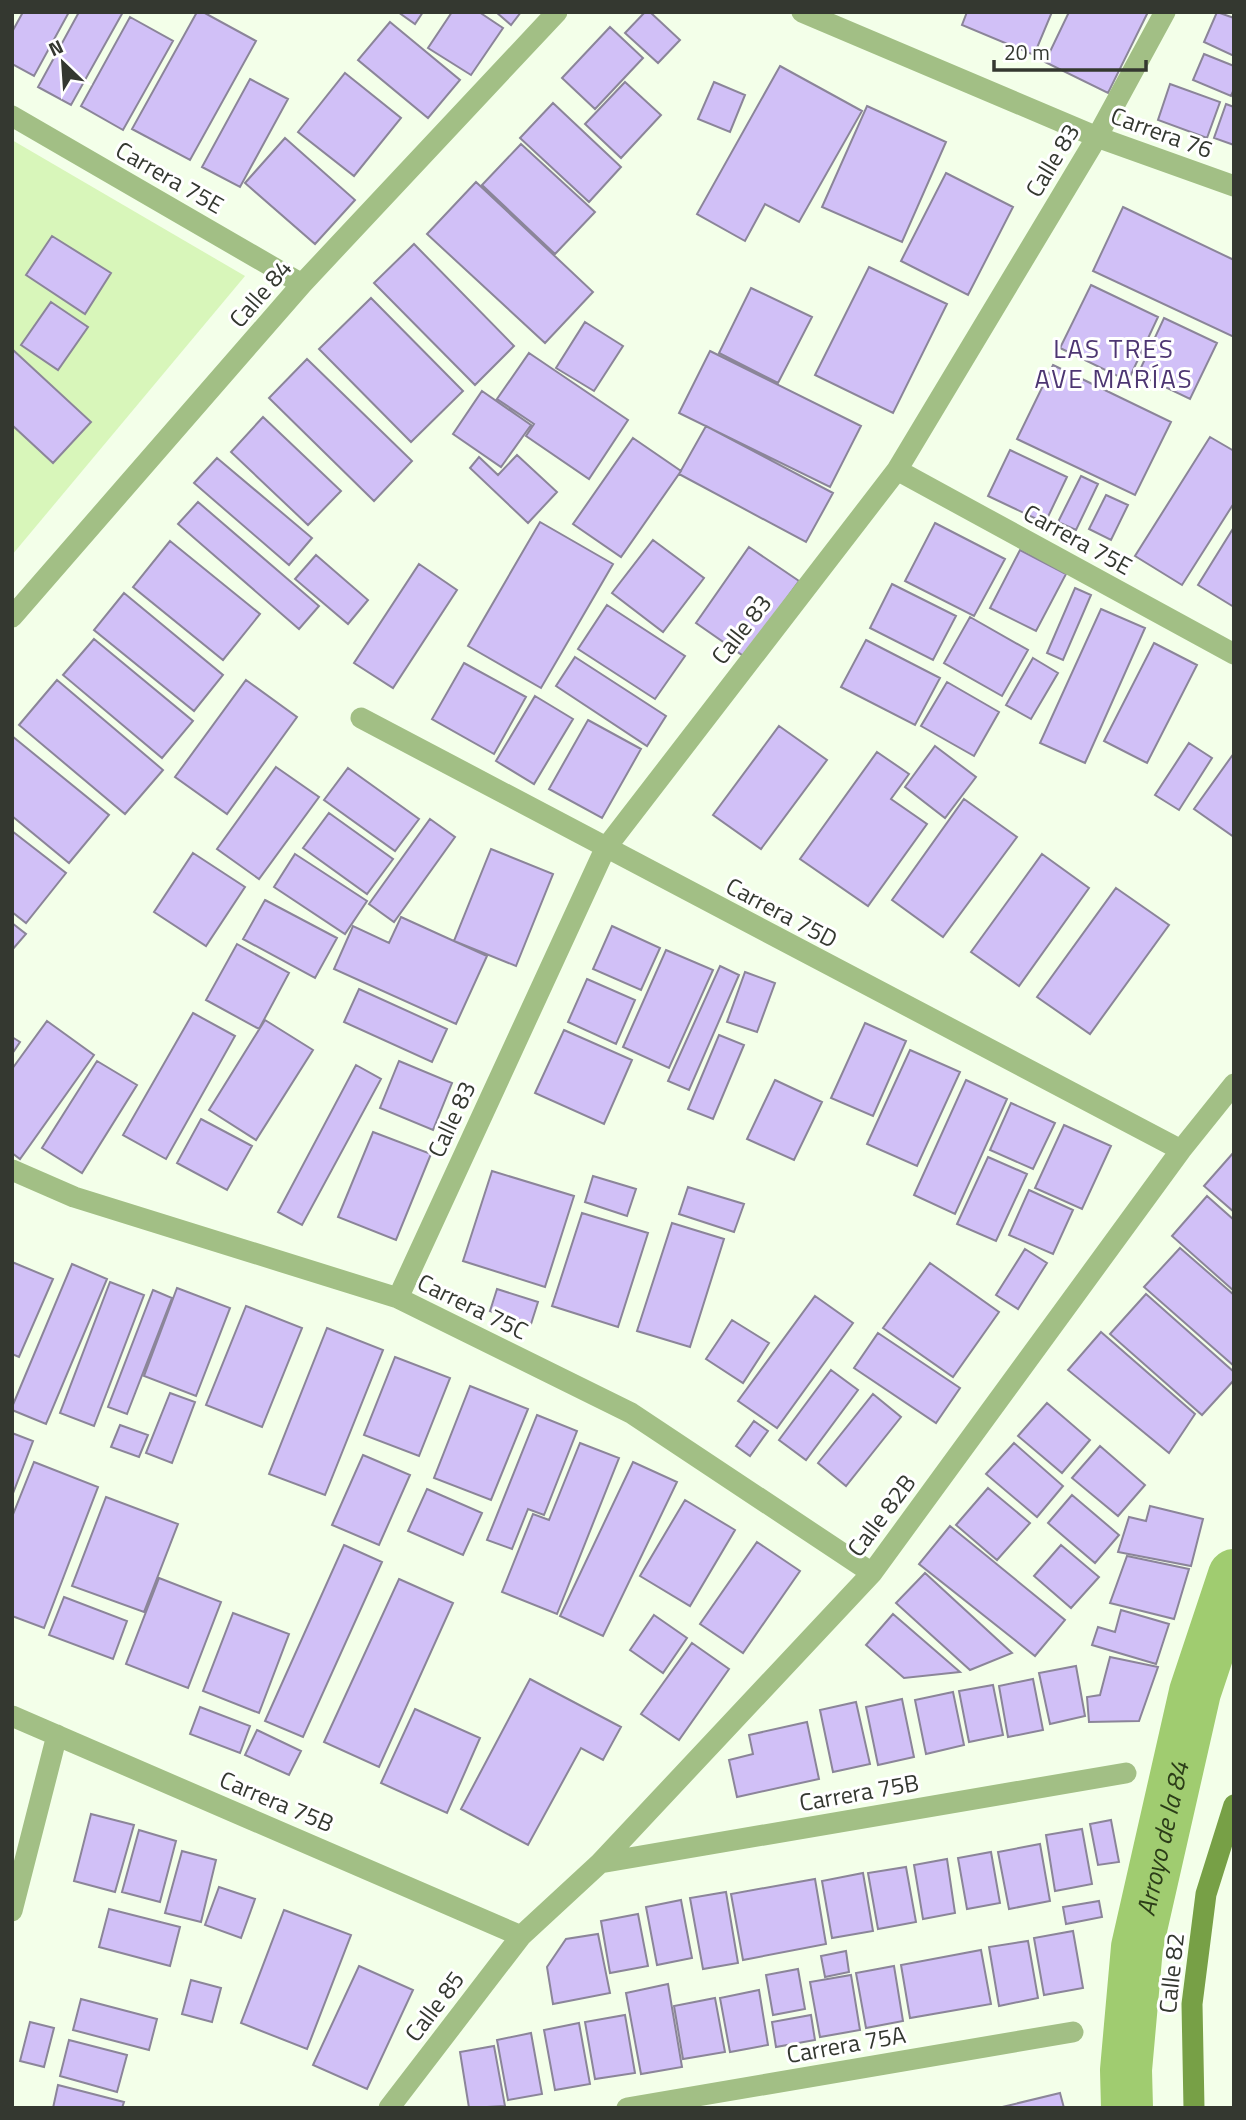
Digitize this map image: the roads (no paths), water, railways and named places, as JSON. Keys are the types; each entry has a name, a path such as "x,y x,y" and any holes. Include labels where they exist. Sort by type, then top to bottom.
{"street":[{"name":"Calle 84","path":"12,617 302,284 557,12"},
{"name":"Carrera 76","path":"802,12 1097,137 1234,186"},
{"name":"Calle 83","path":"398,1298 605,849 897,470 1097,137 1165,12"},
{"name":"Carrera 75E","path":"12,116 302,284"},
{"name":"Carrera 75E","path":"897,470 1234,654"},
{"name":"Carrera 75D","path":"361,718 605,849 1181,1150"},
{"name":"Calle 82B","path":"520,1936 600,1863 872,1573 1181,1150 1234,1083"},
{"name":"Carrera 75C","path":"12,1170 74,1197 398,1298 631,1413 872,1573"},
{"name":"Carrera 75B","path":"12,1716 520,1936"},
{"path":"12,1911 57,1735"},
{"name":"Carrera 75B","path":"600,1863 1126,1773"},
{"name":"Calle 82","path":"1194,2108 1192,2004 1206,1894 1234,1805"},
{"name":"Calle 85","path":"389,2108 520,1936"},
{"name":"Carrera 75A","path":"627,2108 1073,2032"}],"waterway":[{"name":"Arroyo de la 84","path":"1127,2108 1126,2070 1137,1947 1195,1692 1234,1575"}],"district":[{"name":"LAS TRES AVE MARÍAS","path":"1114,363"}]}
